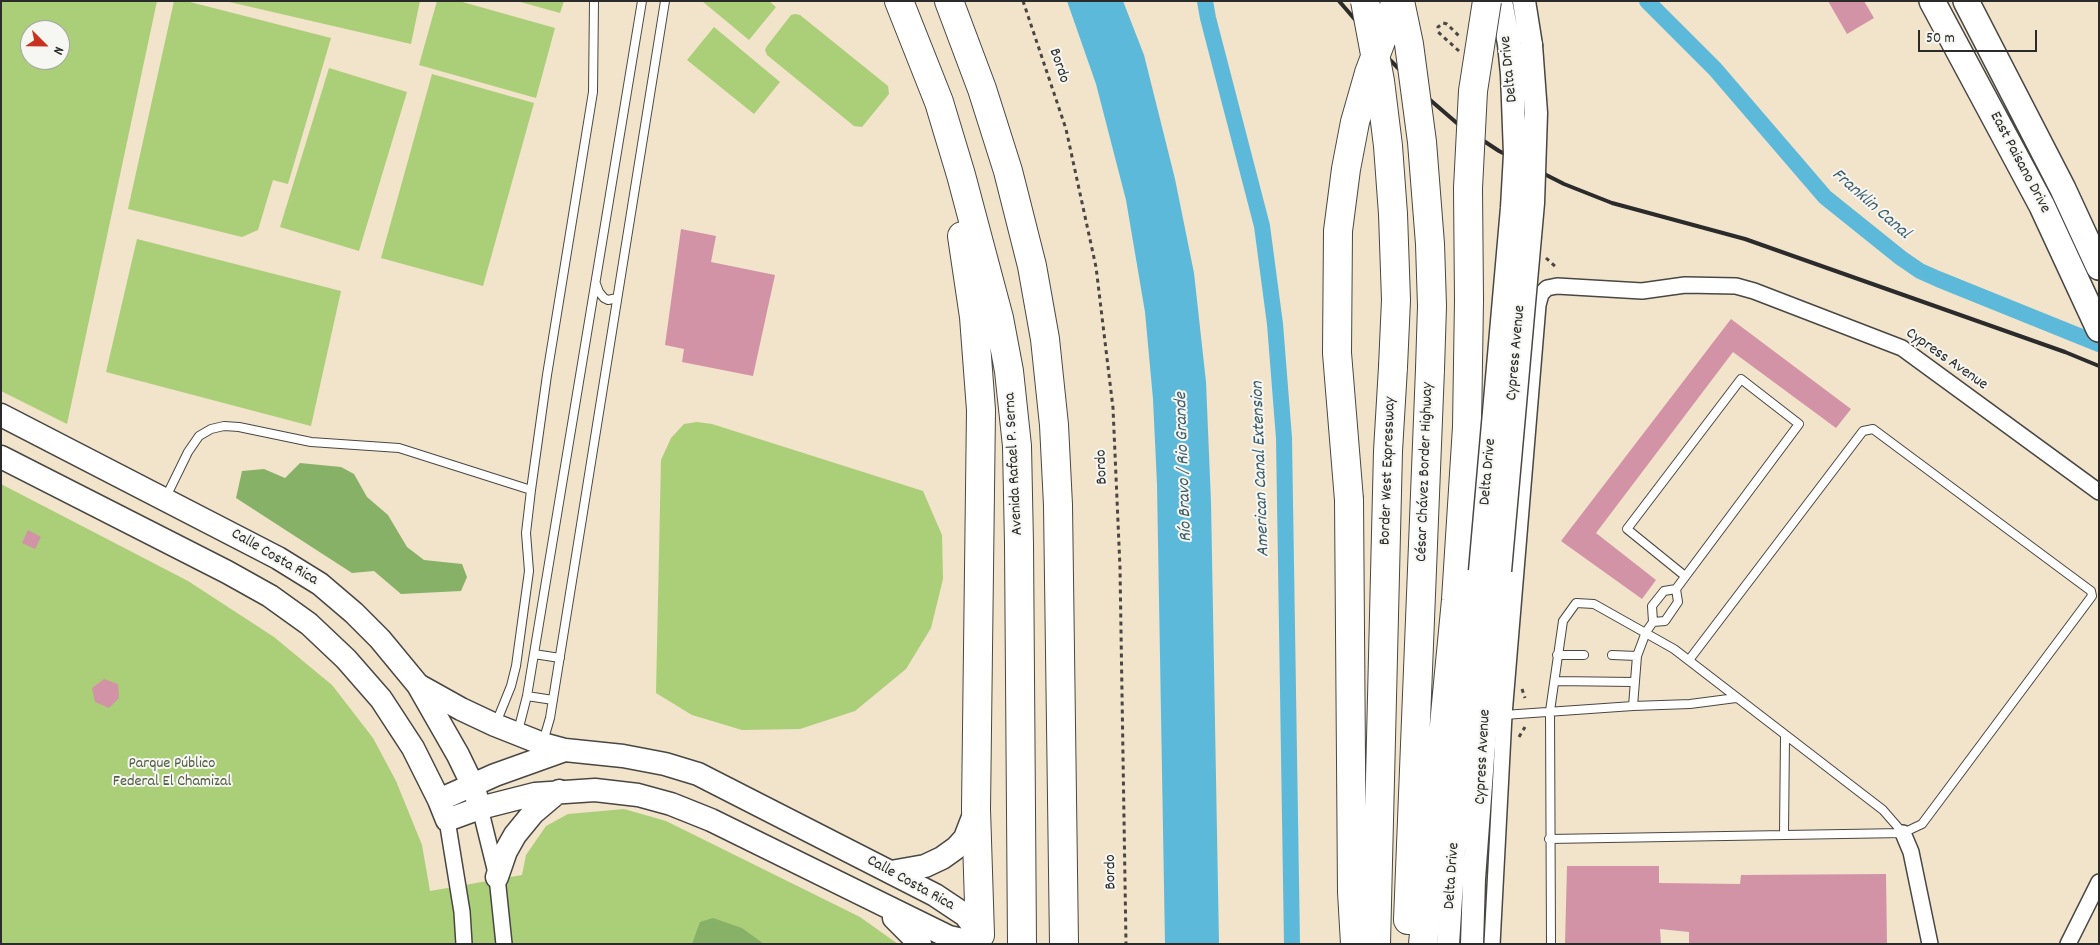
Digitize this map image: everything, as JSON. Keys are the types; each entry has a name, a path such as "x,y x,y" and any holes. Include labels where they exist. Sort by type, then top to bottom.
{"highway":[{"name":"Avenida Rafael P. Serna","path":"899,1 939,102 961,175 999,318 1009,371 1017,446 1022,944"},
{"path":"949,1 982,89 1008,171 1032,266 1045,339 1054,425 1058,506 1064,944"},
{"name":"Border West Expressway","path":"1365,1 1380,81 1388,146 1396,300 1388,451 1376,944"},
{"path":"1355,944 1352,892 1349,500 1337,353 1338,231 1346,169 1355,122 1368,73 1396,1"},
{"name":"César Chávez Border Highway","path":"1400,1 1409,44 1422,142 1430,244 1432,306 1407,944"},
{"path":"1423,944 1456,600 1467,427 1468,188 1473,91 1487,1"},
{"path":"961,175 962,239 974,317 981,410 976,809 980,939"}],"main road":[{"name":"Delta Drive","path":"1472,944 1490,571 1515,154 1514,104 1509,44 1501,1"},
{"name":"Delta Drive","path":"1448,944 1454,850 1490,571 1533,203 1536,114 1531,45 1524,1"},
{"name":"East Paisano Drive","path":"1932,1 2042,206 2099,330"},
{"name":"East Paisano Drive","path":"1966,1 2063,189 2099,268"},
{"name":"Calle Costa Rica","path":"1,415 165,498 278,558 320,584 367,626 418,685 458,755 473,786 480,808"},
{"path":"1,457 235,577 270,596 309,624 346,659 381,698 413,748 443,810"},
{"path":"418,685 495,725 543,744 565,750"},
{"name":"Calle Costa Rica","path":"565,750 623,756 665,764 698,774 935,895 965,914 980,939 967,941 949,937 711,820 671,804 638,795 595,790 559,791 535,794 480,808 443,810 473,786 495,775 565,750"},
{"path":"497,877 506,851 515,835 533,813 559,791"},
{"path":"891,872 925,866 942,858 956,848 964,838 976,809"},
{"path":"875,900 920,944"}],"street":[{"name":"Cypress Avenue","path":"1492,944 1504,715 1538,305 1541,294 1548,288 1557,286 1642,290 1685,285 1736,286 1754,291 1902,348 2099,492"},
{"path":"480,808 497,877 504,944"},
{"path":"443,810 462,912 464,944"},
{"path":"1903,833 1911,852 1930,944"},
{"path":"2068,944 2099,882"}],"lane":[{"path":"495,725 511,686 516,666 529,571 526,532 531,490 547,375 593,92 594,1"},
{"path":"518,734 527,696 642,1"},
{"path":"543,744 560,658 665,1"},
{"path":"596,284 604,298 608,300 617,298"},
{"path":"1653,622 1666,621 1678,602 1676,589 1799,424 1741,379 1628,529 1685,576"},
{"path":"165,498 188,452 199,436 211,429 224,426 239,426 311,442 399,448 531,490"},
{"path":"1549,839 1903,833 1922,824 2092,596 2091,591 1873,429 1863,431 1689,660"},
{"path":"1634,706 1636,656 1646,632 1653,622 1652,606 1664,591 1676,589"},
{"path":"1551,944 1549,839 1550,711 1563,621 1576,603 1594,604 1646,632 1689,660 1883,810 1903,833"},
{"path":"534,654 560,658"},
{"path":"1557,655 1584,655"},
{"path":"1612,655 1636,656"},
{"path":"1555,681 1634,682"},
{"path":"527,696 553,700"},
{"path":"1504,715 1690,704 1736,698"},
{"path":"1784,834 1785,736"}],"path":[{"name":"Bordo","path":"1023,1 1066,129 1096,268 1114,408 1120,578 1126,944"}],"green space":[{"path":"1,1 157,1 67,424 1,391"},
{"path":"174,1 186,1 331,38 288,184 273,180 258,230 242,237 128,209"},
{"path":"225,1 420,1 411,44"},
{"path":"437,1 459,1 555,28 536,98 419,65"},
{"path":"517,1 564,1 560,13"},
{"path":"702,1 769,1 776,7 749,40"},
{"path":"791,15 800,15 888,86 889,94 862,127 854,126 767,55 765,50 767,46"},
{"path":"714,27 780,82 754,114 687,60"},
{"path":"329,68 407,92 359,251 280,227"},
{"path":"432,74 534,103 483,286 381,258"},
{"path":"137,239 341,291 311,426 106,372"},
{"path":"697,422 712,424 923,491 942,535 943,579 931,628 906,669 855,711 800,729 742,730 692,715 656,693 661,460 671,438 684,424"},
{"path":"300,463 341,467 354,474 367,497 388,515 407,547 424,560 462,564 467,577 461,591 401,594 374,571 352,573 236,498 242,471 264,469 285,478"},
{"name":"Parque Público Federal El Chamizal","path":"1,484 188,581 274,637 332,685 373,738 396,781 422,845 430,891 522,875 526,855 546,826 568,814 624,809 666,821 860,917 898,944 1,944"},
{"path":"713,918 742,928 764,944 692,944 700,922"}],"water":[{"name":"Río Bravo / Rio Grande","path":"1067,1 1123,1 1144,55 1175,179 1194,273 1206,382 1211,502 1219,944 1165,944 1157,484 1153,399 1145,312 1126,200 1096,84"}],"building":[{"path":"1828,1 1864,1 1874,18 1847,34"},
{"path":"681,229 716,236 711,262 775,275 753,376 682,362 684,349 665,345"},
{"path":"1731,319 1851,409 1836,428 1733,352 1596,533 1656,580 1642,599 1561,541"},
{"path":"28,530 41,537 35,549 22,543"},
{"path":"104,679 118,684 119,698 109,708 95,702 92,688"},
{"path":"1567,866 1659,866 1659,883 1740,884 1741,875 1886,874 1887,944 1689,944 1689,932 1660,929 1661,944 1565,944"}],"waterway":[{"name":"American Canal Extension","path":"1205,1 1262,226 1275,324 1284,438 1292,944"},
{"name":"Franklin Canal","path":"1647,1 1715,69 1825,197 1901,258 1920,271 1938,279 2099,344"}],"railway":[{"path":"1339,1 1389,59 1429,99 1458,124 1499,151 1564,184 1612,203 1745,239 2065,352 2099,366"}]}
